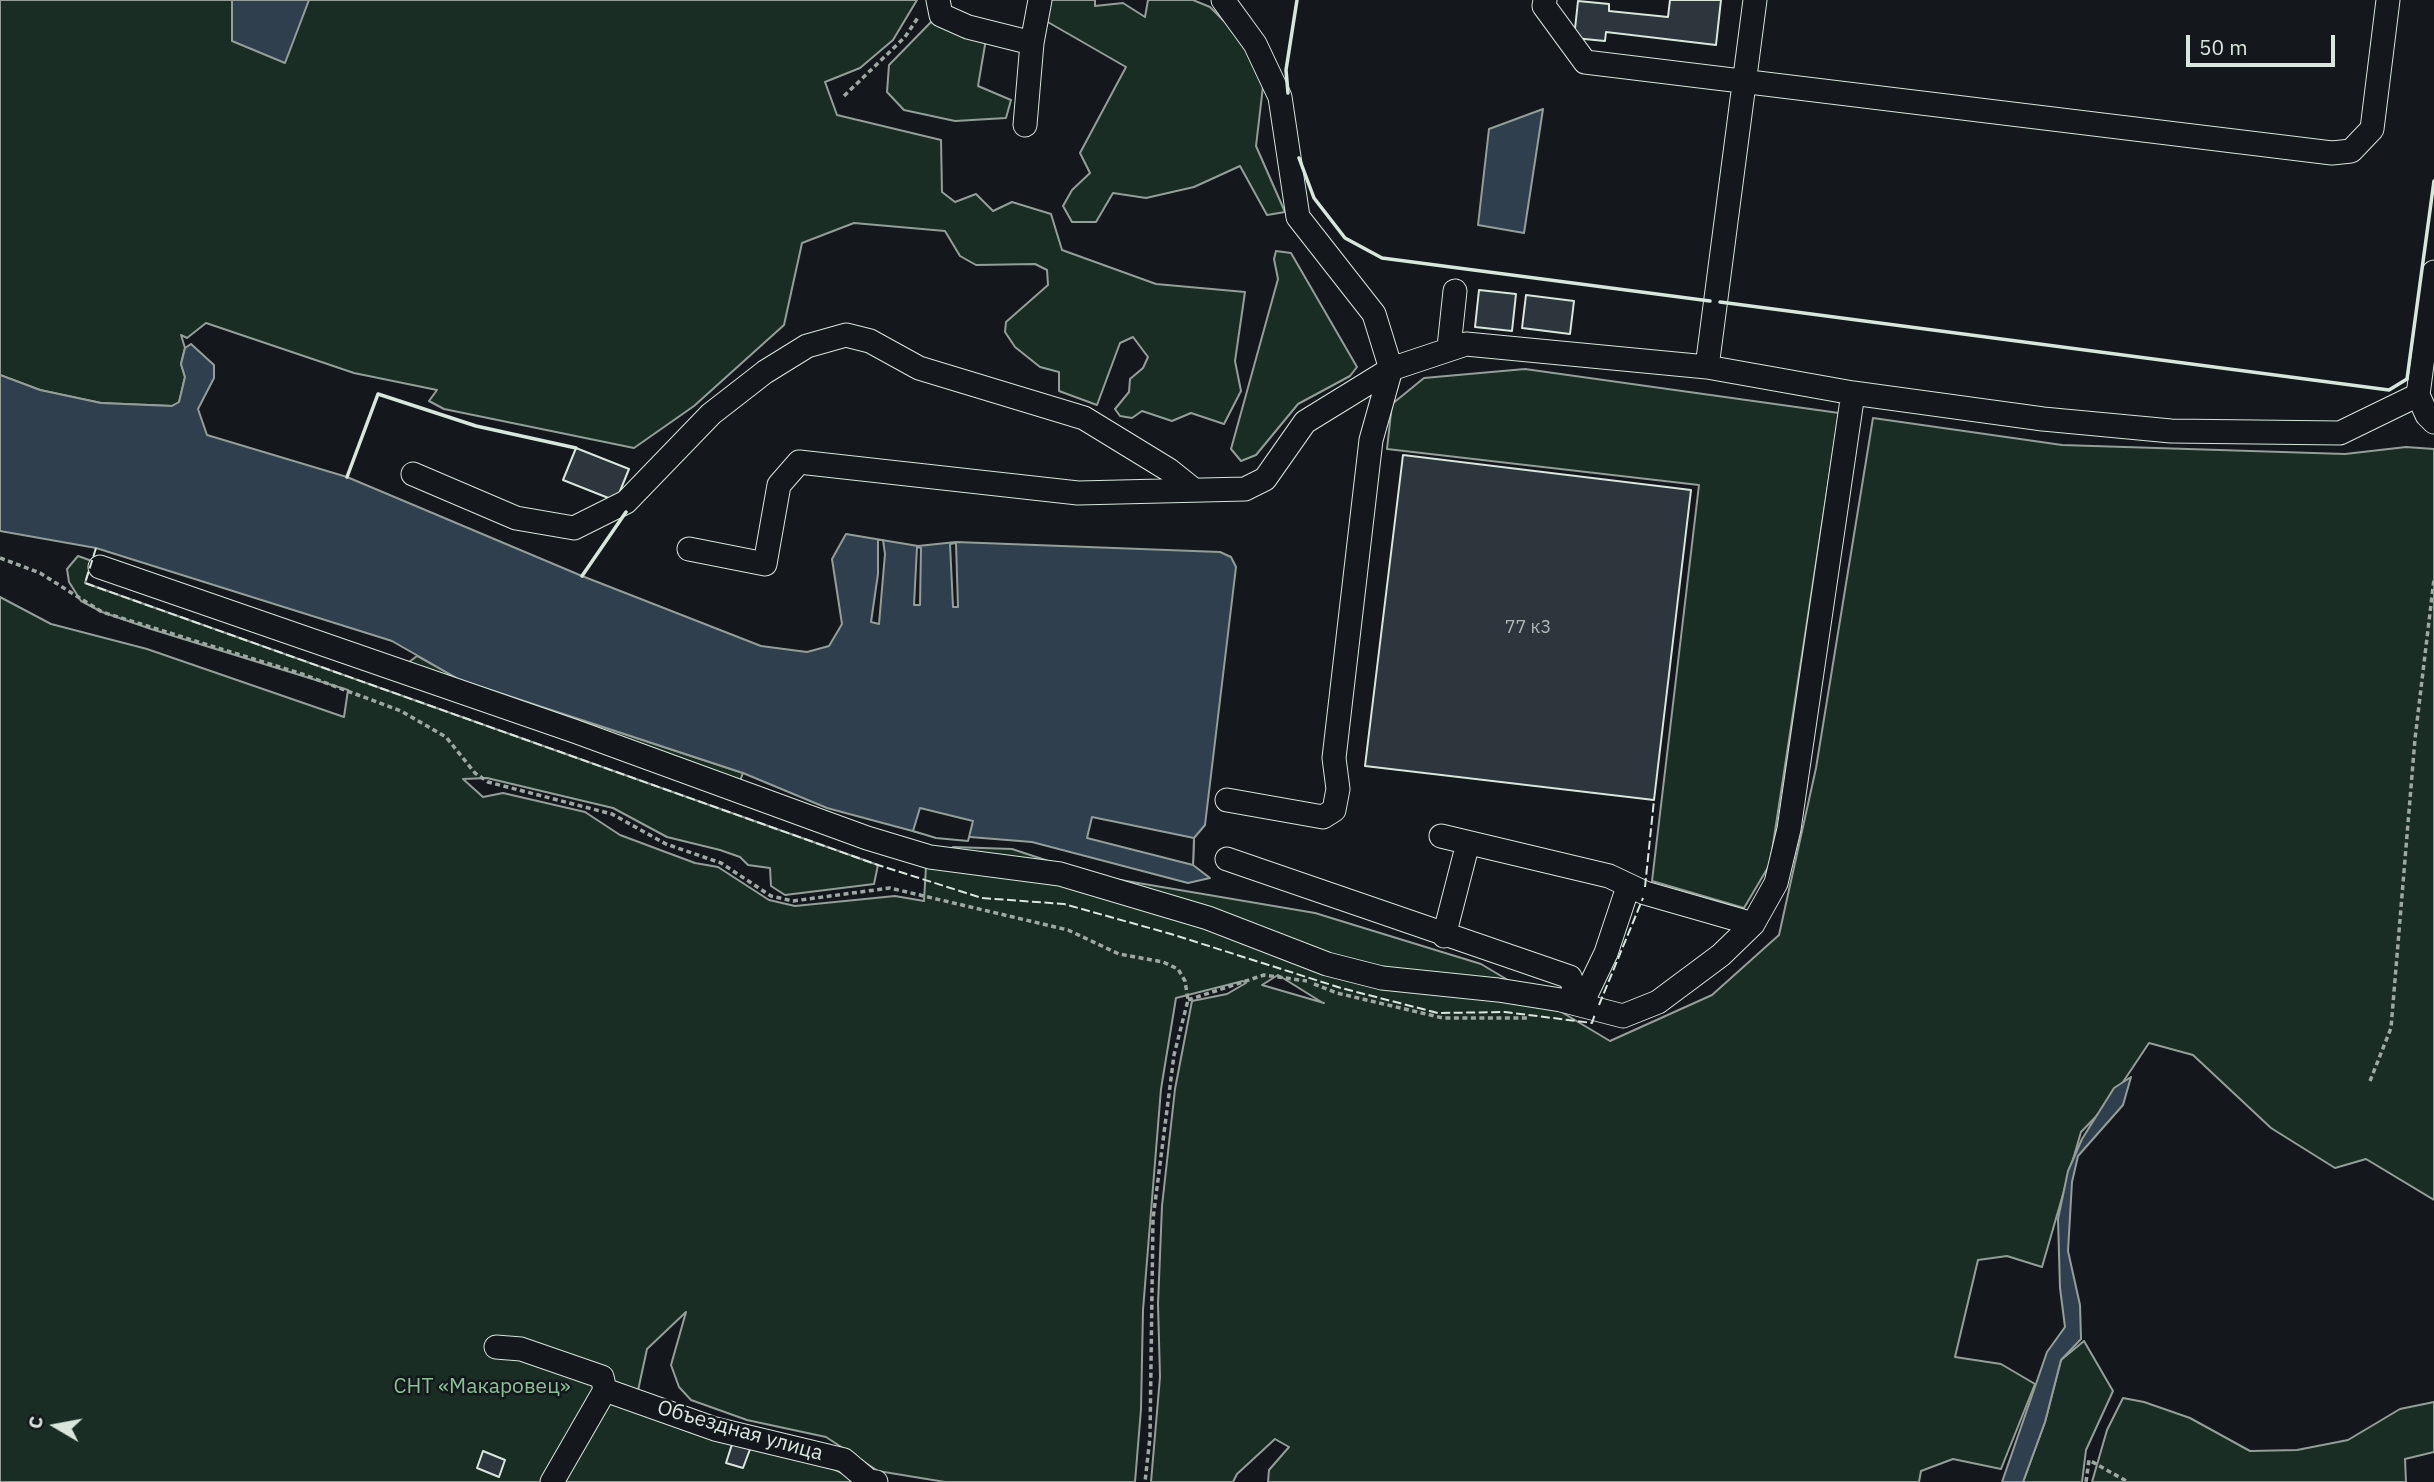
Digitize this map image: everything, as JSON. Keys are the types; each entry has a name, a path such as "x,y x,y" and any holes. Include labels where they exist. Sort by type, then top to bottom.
{"street":[{"path":"1025,125 1032,43 1040,0"},
{"path":"1223,0 1255,44 1280,97 1298,218 1374,314 1391,369 1371,440 1334,758 1338,789 1334,810 1322,817 1227,800"},
{"path":"1545,0 1544,6 1585,62 2332,153 2351,151 2372,129 2388,0"},
{"path":"1707,367 1755,0"},
{"path":"931,5 942,15 968,27 1032,43"},
{"path":"2434,272 2418,396 2427,415 2434,422"},
{"path":"1449,347 1455,291"},
{"path":"413,474 516,518 574,528 626,502 711,414 765,372 807,346 846,335 870,341 919,368 1084,418 1169,470 1194,490"},
{"path":"689,549 765,564 779,485 799,462 1077,493 1245,489 1265,479 1305,422 1391,369 1449,347 1466,344 1707,367 1853,393 2043,419 2158,430 2340,433 2418,396"},
{"path":"100,567 574,732 867,838 930,857 1060,874 1209,918 1327,964 1382,978 1498,990 1581,1005 1623,1016 1658,1002 1721,956 1753,924 1767,904 1776,883 1789,829 1853,393"},
{"path":"1441,836 1609,876 1628,887 1753,924"},
{"path":"1444,936 1468,843"},
{"path":"1227,859 1444,936 1570,977 1581,1005"},
{"path":"1581,1005 1606,953 1628,887"},
{"path":"496,1348 521,1349 602,1377 603,1393 552,1482"},
{"name":"Объездная улица","path":"603,1393 715,1429 844,1460 871,1482"}],"path":[{"path":"844,96 905,37 931,5"},
{"path":"0,558 40,573 102,612 302,674 401,711 446,737 475,773 488,782 612,814 666,844 721,863 771,896 793,901 890,888 1068,930 1119,954 1163,962 1178,969 1185,981 1188,1000 1174,1055 1153,1219 1150,1437 1145,1482"},
{"path":"2370,1082 2391,1028 2415,739 2434,579"},
{"path":"1188,1000 1264,975 1308,981 1337,993 1443,1018 1539,1018"},
{"path":"2086,1482 2089,1460 2128,1482"}],"green space":[{"path":"0,0 917,0 893,40 860,68 825,82 837,115 941,140 942,192 955,202 976,194 993,211 1012,202 1051,214 1062,250 1156,284 1245,292 1235,361 1241,391 1224,424 1191,413 1172,421 1142,411 1132,418 1120,416 1115,409 1129,392 1130,379 1143,368 1148,357 1133,337 1120,343 1097,405 1059,391 1059,372 1040,367 1015,347 1005,332 1006,322 1048,285 1047,270 1035,264 976,265 960,256 945,231 854,223 802,243 784,325 694,406 634,448 444,409 429,401 437,390 354,373 206,323 187,338 181,335 185,348 181,364 185,377 179,403 172,406 101,403 40,390 0,375"},
{"path":"1051,0 1095,0 1095,6 1123,3 1145,17 1148,0 1193,0 1210,7 1249,46 1264,78 1256,146 1285,212 1267,215 1240,166 1194,187 1146,198 1113,193 1096,222 1072,222 1063,206 1072,190 1090,173 1080,153 1126,67 1046,21"},
{"path":"933,20 986,39 978,86 1011,100 1006,118 955,121 904,110 887,92 889,65"},
{"path":"1276,251 1291,253 1357,367 1350,376 1298,404 1256,455 1241,461 1231,449 1278,279 1274,259"},
{"path":"1525,369 1839,413 1770,864 1744,908 1652,881 1699,485 1387,449 1392,404 1424,378"},
{"name":"СНТ «Макаровец»","path":"1873,418 2062,445 2345,454 2406,447 2434,449 2434,1200 2366,1159 2335,1168 2271,1128 2193,1055 2149,1043 2109,1103 2081,1132 2042,1267 2007,1256 1978,1260 1955,1357 2001,1364 2035,1384 2001,1469 1953,1459 1921,1471 1919,1482 1268,1482 1269,1470 1289,1447 1275,1439 1237,1474 1233,1482 1151,1482 1160,1377 1158,1304 1162,1206 1175,1089 1192,1001 1227,994 1246,983 1243,981 1176,998 1161,1089 1143,1310 1141,1409 1135,1482 945,1482 878,1471 826,1437 747,1420 691,1400 679,1387 671,1365 686,1312 647,1349 634,1409 829,1467 861,1482 0,1482 0,597 51,624 147,649 344,717 348,690 102,612 81,601 69,582 67,569 78,556 92,561 85,583 878,865 874,884 785,895 771,886 770,868 748,865 740,857 720,850 667,837 613,808 487,778 463,779 483,797 503,793 585,812 620,835 695,863 718,867 769,900 795,906 895,896 924,901 926,866 953,847 1012,849 1091,875 1315,913 1481,964 1610,1041 1712,995 1779,935 1816,768","holes":["1278,975 1322,1002 1262,985"]},
{"path":"417,656 460,680 743,773 736,791 405,665"},
{"path":"2084,1341 2113,1391 2086,1450 2082,1482 2023,1482 2045,1422 2061,1360"},
{"path":"2123,1398 2144,1402 2190,1418 2250,1451 2297,1450 2348,1440 2400,1409 2434,1402 2434,1452 2405,1459 2406,1482 2092,1482 2107,1430"}],"water":[{"path":"232,0 309,0 285,63 232,41"},
{"path":"1543,109 1524,233 1478,225 1489,129"},
{"path":"191,344 214,365 214,378 198,409 207,435 347,477 582,576 761,646 807,652 829,646 842,624 832,559 846,534 918,546 956,542 1220,552 1231,557 1236,567 1205,825 1194,838 1193,865 1210,878 1188,883 1032,842 920,833 827,808 743,773 460,680 392,641 96,548 0,531 0,375 40,390 101,403 172,406 179,402 185,377 181,364 185,348"},
{"path":"2131,1077 2123,1105 2078,1156 2072,1182 2068,1251 2080,1305 2081,1339 2061,1360 2045,1422 2023,1482 2002,1482 2047,1352 2065,1327 2060,1288 2058,1219 2068,1171 2082,1139 2114,1088"}],"pier":[{"path":"878,540 883,540 885,554 879,624 871,622 878,574"},
{"path":"956,543 958,607 953,607 950,544"},
{"path":"917,547 921,548 920,605 914,605"},
{"path":"920,808 973,821 968,841 936,838 913,831"},
{"path":"1092,817 1194,838 1193,865 1087,838"}],"building":[{"path":"1670,0 1721,0 1716,45 1606,32 1605,41 1574,38 1578,1 1609,4 1609,11 1668,17"},
{"path":"1479,290 1516,294 1512,331 1475,327"},
{"path":"1526,295 1574,301 1570,334 1522,328"},
{"path":"576,448 629,469 616,501 563,480"},
{"path":"1403,455 1691,490 1654,800 1365,766"},
{"path":"734,1438 752,1444 743,1468 726,1463"},
{"path":"483,1451 505,1460 499,1477 477,1468"}],"fence":[{"path":"96,548 85,583 878,865 982,898 1064,904 1171,934 1341,988 1438,1013 1505,1012 1592,1023 1595,1014"},
{"path":"1645,887 1654,800"},
{"path":"1599,1005 1643,898"}],"wall":[{"path":"1288,93 1286,70 1297,0"},
{"path":"1299,158 1314,198 1345,238 1382,258 1710,301"},
{"path":"1720,302 2389,390 2407,379 2434,181"},
{"path":"347,477 378,394 476,426 576,448"},
{"path":"582,576 626,512"}]}
